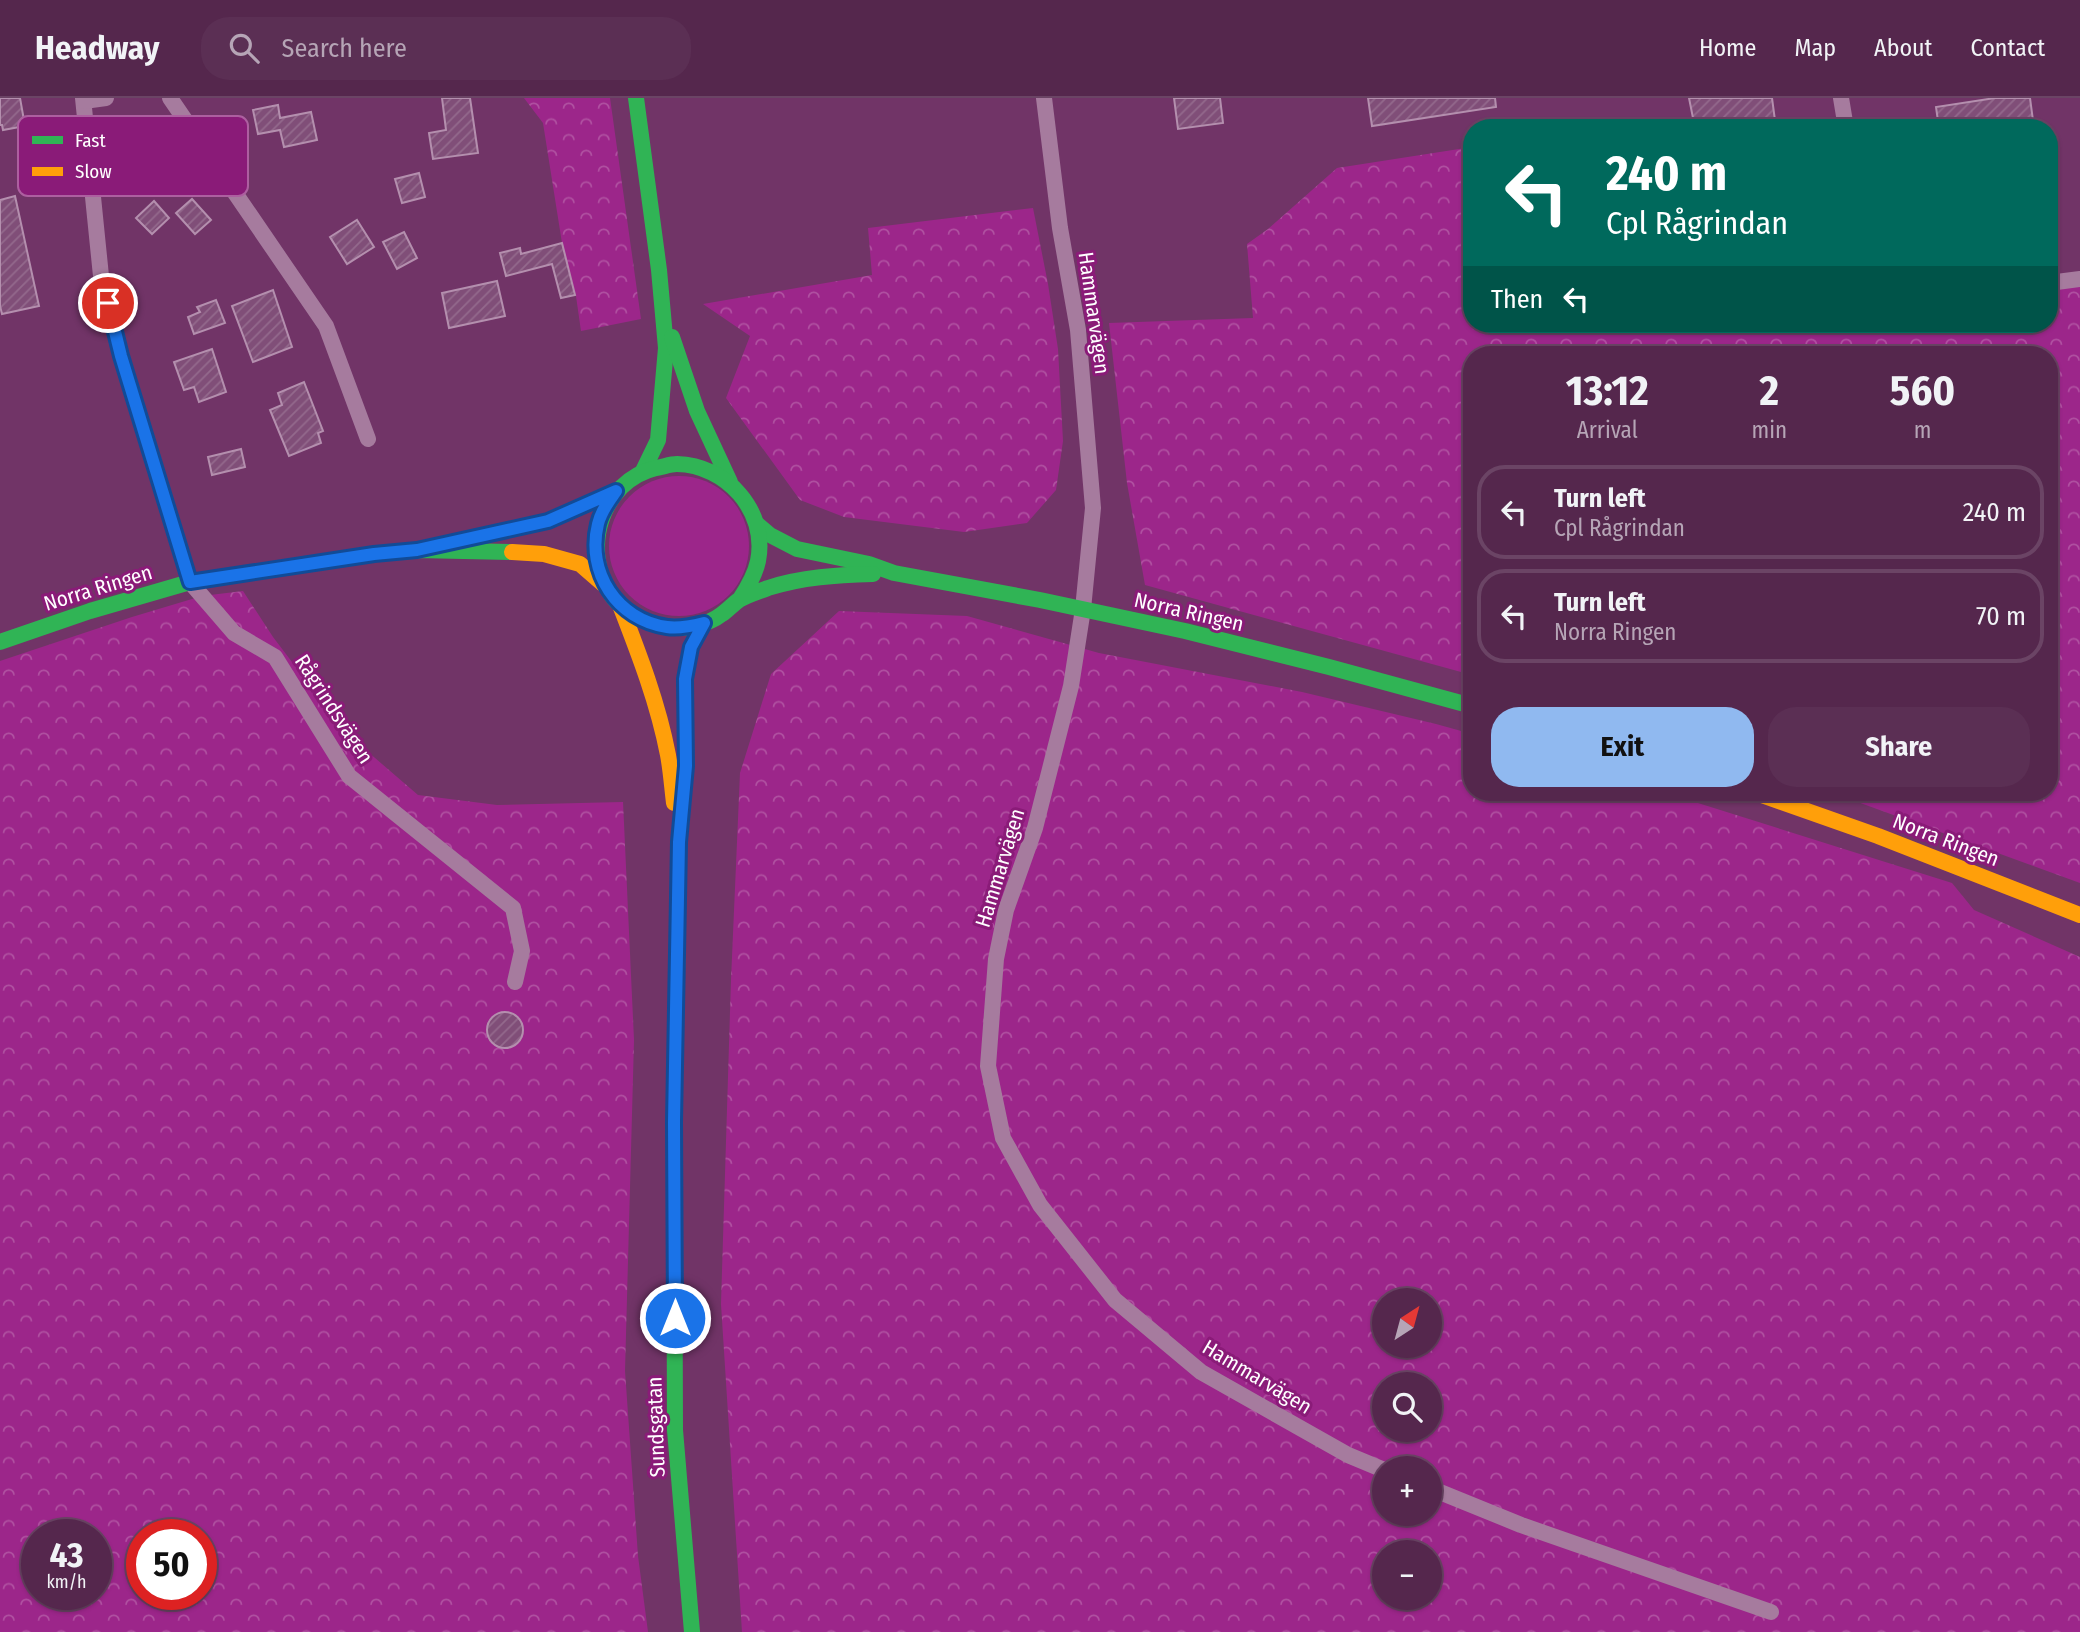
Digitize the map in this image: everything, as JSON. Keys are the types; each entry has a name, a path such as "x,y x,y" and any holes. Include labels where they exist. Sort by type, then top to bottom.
{"main road":[{"path":"636,98 663,302 666,348 658,440 643,471"},
{"path":"663,302 686,384 712,448 731,484"},
{"path":"689,464 719,475 731,484 747,502 757,524 759,540 755,572 740,599 720,616 686,627 650,623 619,604 607,588 598,564 596,538 599,521 616,491 643,471 665,465 689,464"},
{"name":"Norra Ringen","path":"417,550 548,521 616,491"},
{"name":"Norra Ringen","path":"757,524 770,535 797,549 869,564 894,573 1083,609 1322,664 1463,703"},
{"name":"Norra Ringen","path":"0,642 90,611 190,582 417,550 488,550 544,554 580,564 607,588"},
{"name":"Norra Ringen","path":"740,599 818,576 894,573"},
{"name":"Sundsgatan","path":"619,604 635,642 660,720 668,756 679,842"},
{"name":"Sundsgatan","path":"692,1632 675,1430 674,1122 679,842 686,766 685,679 691,647 704,623"},
{"name":"Norra Ringen","path":"1782,801 2080,915"}],"street":[{"name":"Rågrindsvägen","path":"83,99 106,98"},
{"path":"170,98 182,116"},
{"name":"Hammarvägen","path":"1044,98 1060,228 1078,330 1093,508 1083,609 1068,699 1035,828 1006,910 996,959 988,1066 1003,1138 1040,1205 1115,1300 1201,1372 1348,1455 1372,1465"},
{"path":"1842,98 1845,119"},
{"name":"Rågrindsvägen","path":"93,196 101,276 121,356 190,582 234,633 275,657 349,776 513,908 522,951 514,982"},
{"path":"237,196 326,326 368,439"},
{"path":"2058,281 2080,279"},
{"path":"1442,1493 1521,1525 1771,1612"}],"green space":[{"path":"524,98 610,98 641,319 581,331 576,296 562,243 543,123"},
{"path":"1463,148 1463,333 2058,333 2058,288 2080,285 2080,883 1855,801 2058,801 2058,346 1463,346 1463,673 1145,585 1127,483 1109,323 1253,318 1247,244 1337,168"},
{"path":"1033,208 1058,349 1063,441 1056,490 1027,523 964,532 844,517 800,500 726,398 750,336 703,304 872,275 868,228"},
{"path":"679,476 706,482 728,497 743,519 749,546 743,573 728,595 706,610 679,616 652,610 630,595 615,573 609,546 615,519 630,497 652,482"},
{"path":"243,591 273,637 346,733 418,795 497,805 623,802 634,1040 625,1371 638,1556 648,1632 0,1632 0,661 202,596"},
{"path":"839,611 967,616 1099,653 1302,692 1463,732 1463,801 1691,801 1952,883 1974,910 2080,957 2080,1632 742,1632 721,1304 740,773 771,674"}],"building":[{"path":"0,98 20,98 23,116 18,116 18,127 3,130 0,125"},
{"path":"442,98 470,98 478,153 433,159 429,133 446,130"},
{"path":"1174,98 1220,98 1223,123 1178,129"},
{"path":"1368,98 1495,98 1496,107 1372,126"},
{"path":"1689,98 1772,98 1775,119 1693,119"},
{"path":"1995,98 2030,98 2033,119 1938,119 1936,107"},
{"path":"278,105 280,118 311,112 317,140 284,147 280,130 258,134 253,110"},
{"path":"419,173 425,197 402,203 395,179"},
{"path":"15,196 39,306 2,314 0,200"},
{"path":"192,199 211,220 195,234 176,213"},
{"path":"154,201 169,218 152,234 136,218"},
{"path":"357,220 374,247 347,264 330,237"},
{"path":"404,232 417,258 397,269 383,242"},
{"path":"562,243 575,295 561,298 552,264 506,276 500,253 520,248 521,254"},
{"path":"497,281 505,316 449,328 442,293"},
{"path":"273,290 292,347 253,362 232,306"},
{"path":"216,300 225,323 194,334 188,317 200,312 197,307"},
{"path":"212,349 226,392 199,402 194,387 184,390 174,362"},
{"path":"304,382 323,431 318,433 321,443 289,456 270,410 282,405 278,393"},
{"path":"241,449 245,467 212,475 208,457"},
{"path":"505,1012 518,1017 523,1030 518,1043 505,1048 492,1043 487,1030 492,1017"}],"traffic: fast":[{"path":"636,98 659,270 666,348 658,440 643,471"},
{"path":"672,337 697,411 730,482"},
{"path":"740,599 755,571 759,543 750,509 740,494 712,473 695,466 677,464 637,475 621,487 609,502 597,539 602,578 617,602 629,612 652,623 674,628 696,626 716,618 742,598 768,588 820,577 873,574"},
{"path":"453,542 548,521 616,491"},
{"path":"757,524 770,535 797,549 869,564 894,573 1185,631 1463,704"},
{"path":"0,642 90,611 190,582 417,550 512,552"},
{"path":"677,972 674,1122 675,1430 692,1632"}],"traffic: slow":[{"path":"512,552 544,554 580,564 603,584"},
{"path":"620,605 659,717 668,755 674,803"},
{"path":"677,972 679,842 686,766 685,679 691,647 704,623"},
{"path":"1779,801 1878,836 2080,915"}],"route":[{"path":"108,303 121,356 190,582 417,550 548,521 616,491 599,521 596,538 600,572 612,596 633,615 650,623 686,627 704,623 691,647 685,679 686,766 679,842 674,1122 675,1318"}]}
